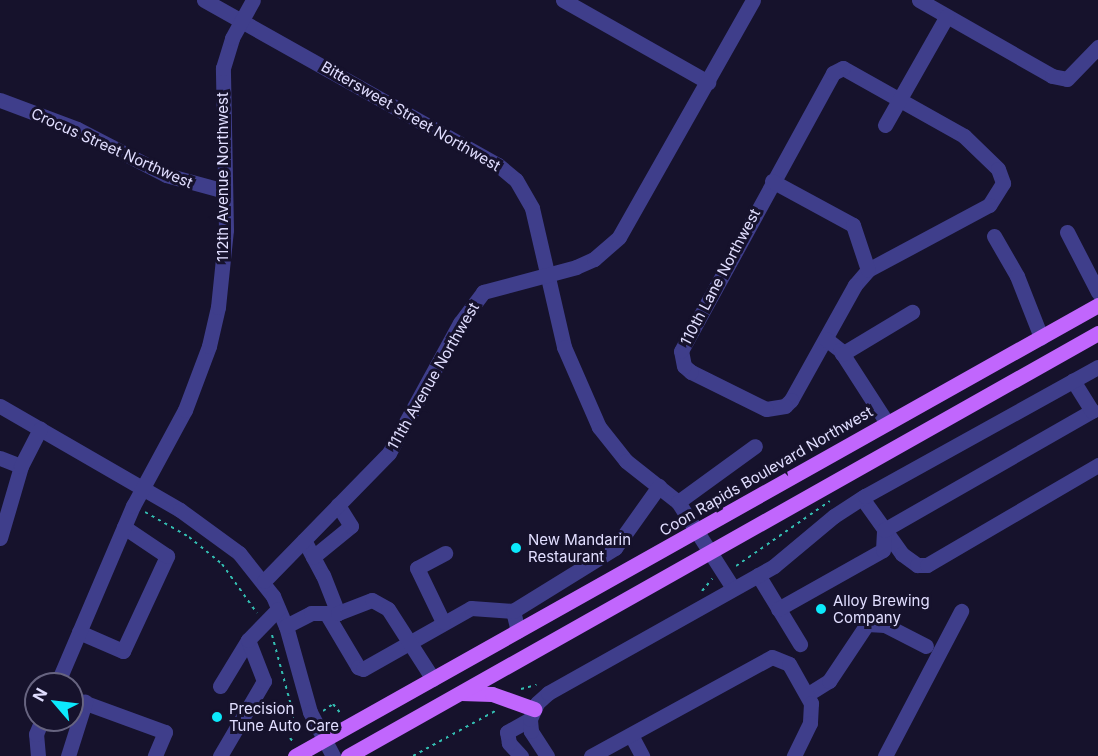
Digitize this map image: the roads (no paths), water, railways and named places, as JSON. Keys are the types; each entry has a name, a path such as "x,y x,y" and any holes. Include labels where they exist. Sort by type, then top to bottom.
{"main road":[{"name":"Coon Rapids Boulevard Northwest","path":"294,756 1098,305"},
{"path":"348,756 1098,333"},
{"path":"458,693 492,694 532,714"}],"street":[{"name":"Bittersweet Street Northwest","path":"204,0 507,171 532,208 564,347 599,427 626,461 678,502 711,550 733,588"},
{"name":"112th Avenue Northwest","path":"62,672 133,506 185,410 209,346 223,269 225,191 223,68 242,20 253,0"},
{"path":"563,0 708,82"},
{"name":"111th Avenue Northwest","path":"264,581 389,453 460,323 483,292 547,276 594,259 619,237 753,0"},
{"path":"919,0 1052,76 1067,79 1098,47"},
{"path":"885,125 948,16"},
{"name":"110th Lane Northwest","path":"838,69 850,71 973,142 998,169 1003,183 989,205 868,270 855,285 791,400 775,409 736,398 691,372 681,359 683,342 772,181 838,69"},
{"name":"Crocus Street Northwest","path":"0,100 85,132 166,175 225,191"},
{"path":"772,181 853,225 868,270"},
{"path":"1067,232 1098,292"},
{"path":"994,236 1017,276 1041,337"},
{"path":"842,354 912,312"},
{"path":"826,339 842,354 887,423"},
{"path":"520,756 509,742 507,732 532,714 551,691 758,575 862,498 1098,367"},
{"path":"884,530 1095,415 1073,380"},
{"path":"0,406 143,488 214,532 264,581 286,626 308,705 333,756"},
{"path":"0,538 21,466 40,429"},
{"path":"678,502 755,446"},
{"path":"0,458 21,466"},
{"path":"862,498 902,554 917,565 927,565 1098,465"},
{"path":"304,540 313,557 332,613 358,668 363,669 471,608 513,611 615,548 659,486"},
{"path":"313,557 351,526 338,505"},
{"path":"79,632 123,651 167,556 124,527"},
{"path":"778,609 883,550 884,530"},
{"path":"443,622 417,568 445,553"},
{"path":"758,575 800,644"},
{"path":"286,626 311,614 332,613 372,600 388,609 433,679"},
{"path":"220,686 248,640 263,621 278,609"},
{"path":"513,611 518,631"},
{"path":"885,756 961,611"},
{"path":"808,694 829,681 860,631 873,623 926,646"},
{"path":"220,756 264,681 248,640"},
{"path":"591,756 772,657 789,664 808,694 810,723 794,756"},
{"path":"84,702 165,732 156,756"},
{"path":"532,714 531,731 547,756"},
{"path":"37,732 38,756"},
{"path":"68,756 72,732"},
{"path":"631,735 642,756"}],"place":[{"name":"New Mandarin Restaurant","path":"516,548"},
{"name":"Alloy Brewing Company","path":"821,609"},
{"name":"Precision Tune Auto Care","path":"217,717"}]}
